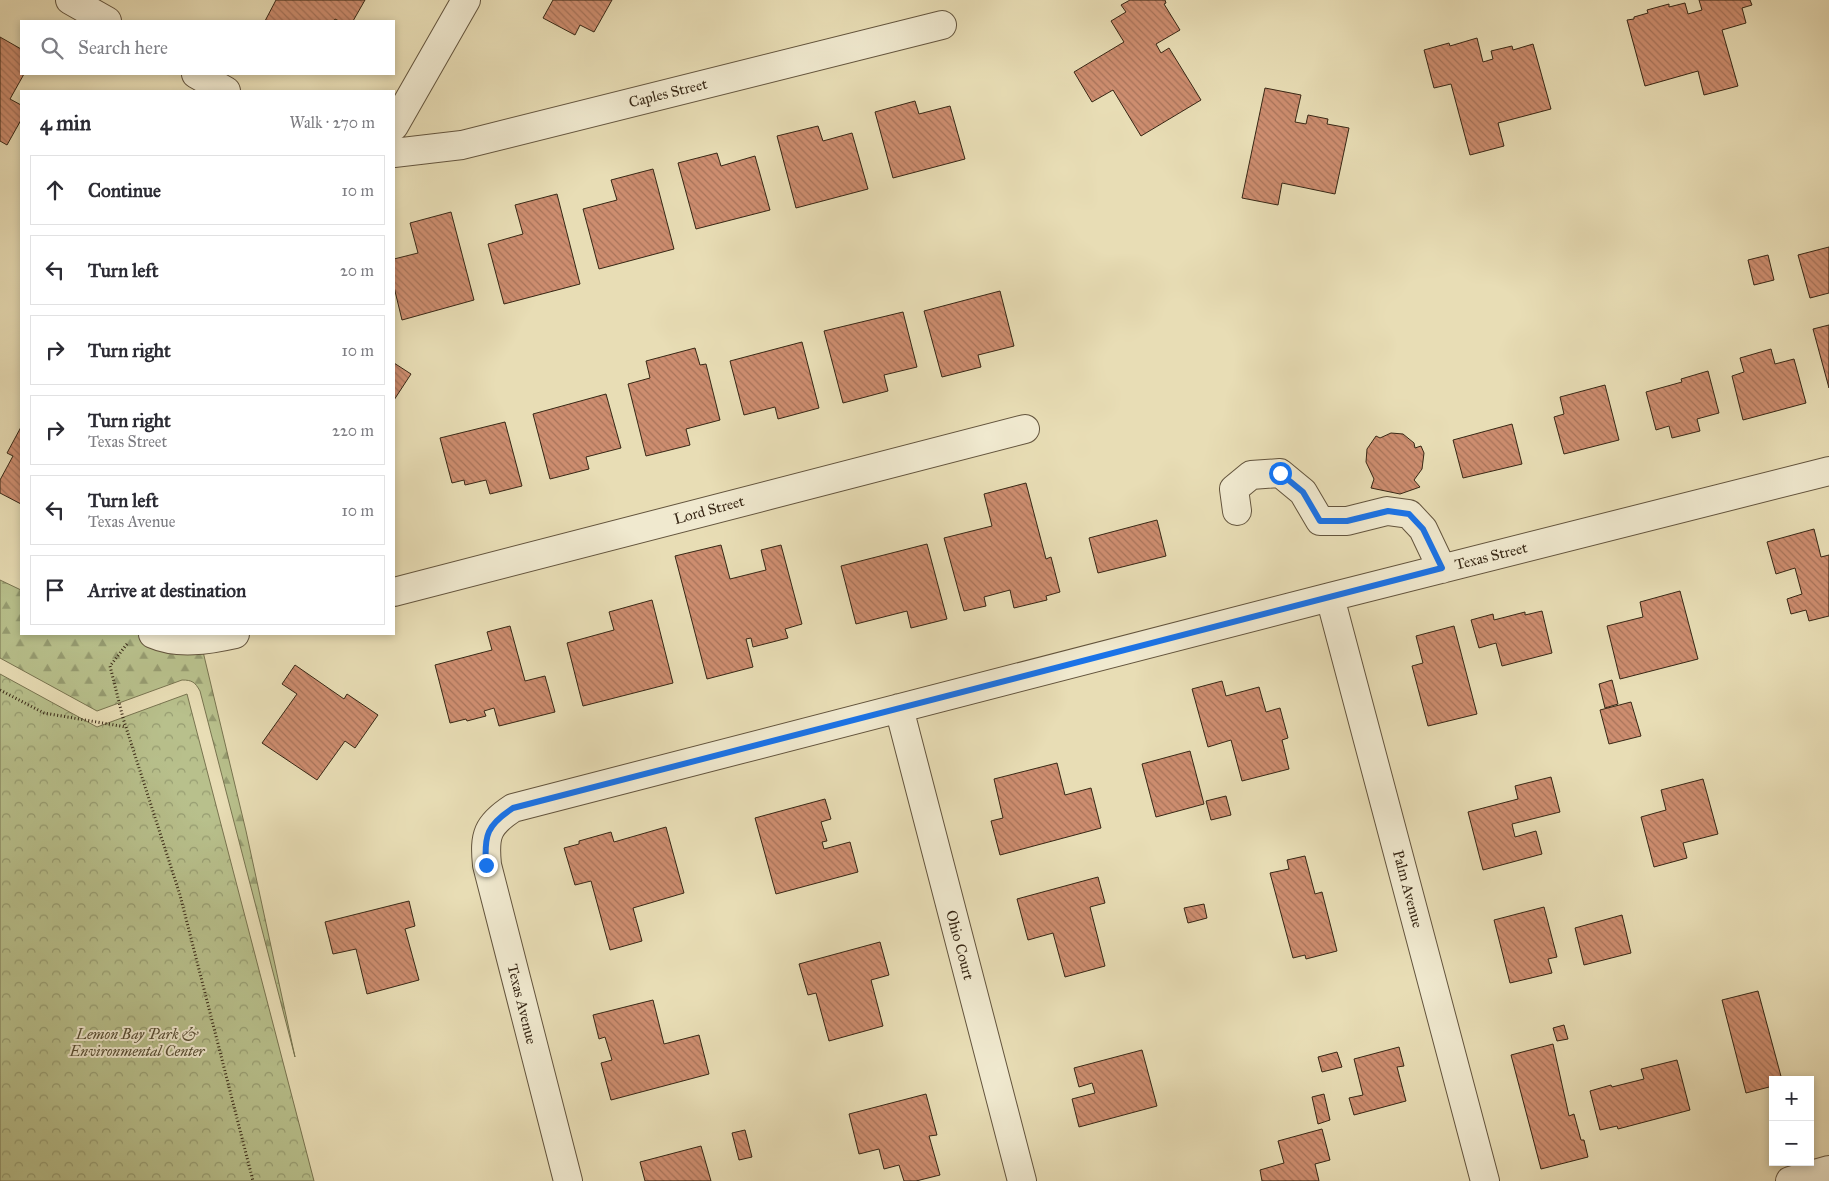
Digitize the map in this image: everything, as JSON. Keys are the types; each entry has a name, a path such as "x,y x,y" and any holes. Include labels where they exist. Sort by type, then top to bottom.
{"street":[{"path":"70,0 105,20"},
{"path":"395,124 466,0"},
{"name":"Caples Street","path":"395,153 462,144 942,25"},
{"path":"198,75 224,90"},
{"name":"Lord Street","path":"395,592 1025,428"},
{"name":"Texas Street","path":"491,827 498,818 513,808 1442,568 1829,471"},
{"path":"1237,511 1234,489 1250,475 1280,473 1303,492 1320,521 1347,521 1388,511 1409,514 1423,529 1442,568"},
{"name":"Palm Avenue","path":"1330,597 1485,1181"},
{"path":"141,637 178,640 210,639 229,635"},
{"name":"Ohio Court","path":"899,708 1022,1181"},
{"name":"Texas Avenue","path":"491,827 485,845 486,865 568,1181"},
{"path":"1790,1181 1829,1170"}],"path":[{"path":"141,637 110,666 126,727 180,895 253,1181"},
{"path":"0,690 44,714 126,727"}],"green space":[{"path":"0,580 20,590 20,635 170,635 200,639 246,831 295,1057 198,688 193,682 182,680 97,711 0,658"},
{"name":"Lemon Bay Park & Environmental Center","path":"0,674 97,727 187,694 314,1181 0,1181"}],"building":[{"path":"276,0 365,0 354,20 266,20"},
{"path":"553,0 612,0 594,32 580,25 575,35 543,18"},
{"path":"1130,0 1165,0 1166,3 1164,4 1180,30 1156,44 1161,53 1169,48 1201,100 1141,136 1113,90 1092,102 1074,72 1124,42 1111,21 1126,12 1121,5"},
{"path":"1699,0 1750,0 1752,5 1742,8 1746,23 1722,30 1738,86 1704,95 1698,71 1645,86 1627,20 1648,13 1647,10 1669,4 1669,7 1685,3 1688,14 1702,10"},
{"path":"0,37 20,48 20,75 23,75 10,99 20,104 20,122 7,145 0,141"},
{"path":"1477,38 1483,62 1493,59 1491,51 1512,46 1513,50 1533,44 1551,109 1498,123 1504,146 1470,155 1451,84 1434,88 1424,50 1449,43 1450,46"},
{"path":"1265,88 1301,95 1295,122 1306,124 1308,115 1328,119 1327,124 1349,128 1335,194 1282,183 1278,205 1242,198"},
{"path":"915,101 919,114 950,106 965,159 893,178 875,112"},
{"path":"818,126 823,141 852,133 868,189 796,208 777,136"},
{"path":"717,153 721,166 755,156 770,210 696,229 678,163"},
{"path":"653,169 674,249 599,269 583,209 617,200 611,180"},
{"path":"557,194 580,284 504,304 488,244 523,234 515,205"},
{"path":"451,212 474,300 402,320 395,291 395,259 418,253 410,223"},
{"path":"1829,247 1829,293 1810,298 1798,255"},
{"path":"1768,255 1774,280 1754,285 1748,260"},
{"path":"1000,291 1014,346 978,355 981,367 942,377 924,311"},
{"path":"903,312 917,367 884,375 888,391 843,403 824,331"},
{"path":"1829,325 1829,388 1813,329"},
{"path":"802,342 819,408 778,419 775,407 744,415 730,361"},
{"path":"695,348 700,365 706,364 720,420 686,429 690,445 646,456 628,384 650,378 646,361"},
{"path":"1771,349 1775,364 1794,359 1806,403 1743,420 1732,376 1744,372 1740,358"},
{"path":"395,364 411,374 395,398"},
{"path":"1708,371 1719,413 1697,419 1700,431 1672,438 1669,426 1656,430 1646,392 1682,382 1681,379"},
{"path":"1605,385 1619,440 1564,454 1554,417 1564,414 1560,397"},
{"path":"606,394 621,448 586,457 589,469 550,479 533,414"},
{"path":"505,422 522,486 490,494 486,480 465,485 464,480 452,483 440,438"},
{"path":"1512,424 1522,464 1463,478 1453,440"},
{"path":"20,429 20,503 0,493 0,480 13,456 7,453"},
{"path":"1391,433 1403,434 1414,443 1415,448 1421,446 1424,453 1422,469 1414,480 1420,487 1400,494 1371,488 1374,479 1366,462 1367,449 1376,436 1380,438"},
{"path":"1026,483 1046,559 1051,557 1060,592 1046,596 1047,600 1014,608 1010,590 984,597 986,606 964,611 944,538 992,526 984,494"},
{"path":"1157,520 1166,556 1098,573 1089,538"},
{"path":"1814,529 1821,557 1829,555 1829,616 1809,621 1806,610 1791,614 1787,599 1802,594 1795,568 1776,574 1767,542"},
{"path":"927,544 947,619 911,628 907,611 856,624 841,566"},
{"path":"721,545 730,579 766,570 761,550 781,545 802,624 785,629 788,638 753,647 751,638 746,639 753,667 707,679 675,556"},
{"path":"1680,591 1698,659 1620,679 1607,626 1643,617 1640,602"},
{"path":"652,600 673,683 583,706 567,643 614,630 609,612"},
{"path":"1542,611 1552,653 1502,666 1496,643 1479,648 1471,620 1493,614 1494,620 1525,612 1525,615"},
{"path":"510,626 525,681 545,676 555,712 499,726 494,708 484,711 486,716 450,723 435,665 492,650 487,632"},
{"path":"1454,626 1477,714 1428,726 1412,666 1423,663 1416,636"},
{"path":"295,665 344,699 347,694 378,715 355,748 345,741 317,780 262,743 297,694 282,684"},
{"path":"1612,680 1618,704 1605,708 1599,684"},
{"path":"1222,681 1226,696 1259,687 1266,712 1280,708 1288,738 1282,740 1289,769 1242,781 1231,740 1208,747 1192,689"},
{"path":"1631,702 1641,736 1609,744 1600,710"},
{"path":"1190,751 1204,804 1156,817 1142,764"},
{"path":"1057,763 1065,795 1091,788 1101,828 1000,855 991,821 1003,818 994,779"},
{"path":"1551,777 1560,812 1512,824 1515,837 1536,831 1542,854 1483,870 1468,812 1518,799 1515,786"},
{"path":"1703,779 1718,834 1683,843 1687,858 1654,867 1641,817 1666,810 1661,790"},
{"path":"1226,796 1231,815 1211,820 1206,801"},
{"path":"825,799 831,819 821,822 827,841 822,842 824,849 850,842 858,872 776,894 755,818"},
{"path":"666,827 684,893 633,908 642,941 610,950 591,881 575,885 564,848 579,844 579,841 611,832 614,842"},
{"path":"1305,856 1315,894 1322,892 1337,951 1306,959 1305,955 1293,958 1270,873 1289,869 1287,860"},
{"path":"1098,877 1105,903 1090,907 1105,966 1065,977 1053,933 1028,940 1017,899"},
{"path":"409,901 415,926 405,929 419,980 367,994 356,949 333,954 325,922"},
{"path":"1204,904 1207,918 1188,923 1184,908"},
{"path":"1544,907 1557,957 1548,959 1552,973 1510,983 1494,920"},
{"path":"1622,915 1631,953 1584,965 1575,928"},
{"path":"880,942 889,975 871,980 883,1026 829,1041 816,993 808,995 799,964"},
{"path":"1758,991 1781,1076 1769,1076 1769,1087 1746,1093 1722,1000"},
{"path":"653,1000 664,1044 699,1035 709,1074 611,1100 601,1063 612,1060 605,1037 599,1039 593,1015"},
{"path":"1564,1025 1568,1039 1557,1041 1553,1028"},
{"path":"1553,1044 1569,1116 1574,1114 1588,1157 1541,1169 1511,1055"},
{"path":"1399,1047 1404,1066 1397,1067 1406,1101 1354,1115 1349,1098 1363,1095 1354,1059"},
{"path":"1142,1050 1157,1106 1079,1127 1072,1099 1095,1093 1092,1083 1079,1087 1074,1068"},
{"path":"1337,1052 1342,1067 1322,1072 1318,1057"},
{"path":"1677,1060 1690,1110 1618,1129 1617,1126 1600,1130 1590,1091 1644,1079 1641,1069"},
{"path":"926,1094 937,1135 929,1136 940,1175 916,1181 904,1181 899,1165 884,1169 879,1149 859,1154 849,1114"},
{"path":"1324,1094 1330,1120 1318,1124 1312,1097"},
{"path":"1322,1129 1330,1160 1315,1164 1319,1181 1262,1181 1260,1170 1284,1163 1278,1141"},
{"path":"745,1130 752,1157 739,1160 732,1133"},
{"path":"701,1146 711,1181 645,1181 640,1162"}],"route":[{"path":"486,865 485,845 491,827 498,818 513,808 1442,568 1423,529 1409,514 1388,511 1347,521 1320,521 1303,492 1280,473"}]}
